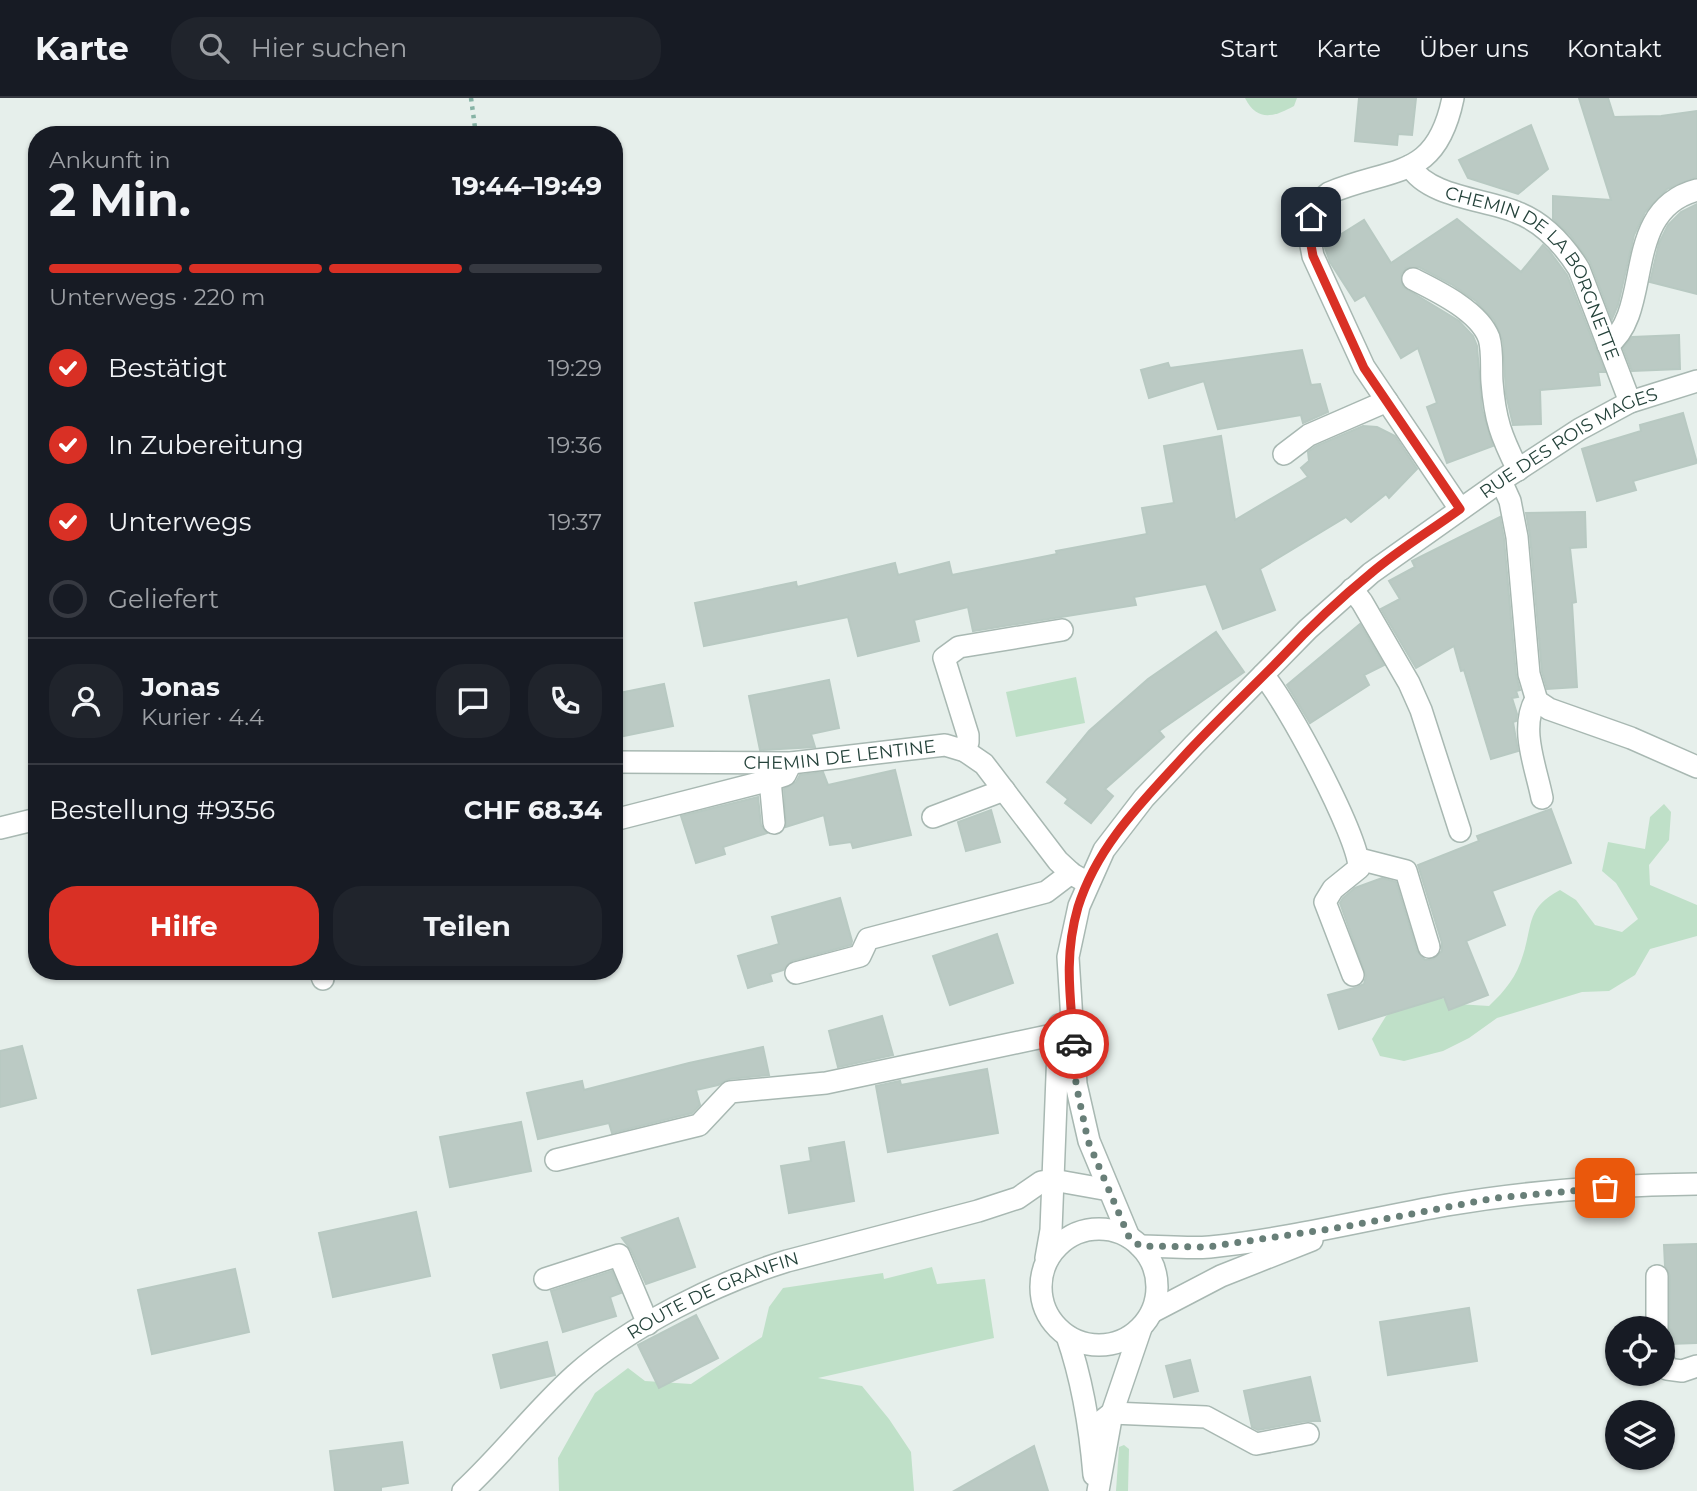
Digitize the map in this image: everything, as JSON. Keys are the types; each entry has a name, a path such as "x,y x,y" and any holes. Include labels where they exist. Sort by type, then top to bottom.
{"street":[{"path":"1453,98 1449,116 1437,144 1422,160 1329,193 1317,203 1310,223 1310,245 1364,368 1460,509"},
{"name":"CHEMIN DE LA BORGNETTE","path":"1410,166 1419,178 1436,188 1517,212 1539,223 1572,257 1630,402"},
{"path":"1608,345 1621,331 1641,256 1653,226 1664,209 1697,190"},
{"path":"1413,279 1447,295 1480,324 1489,339 1496,415 1510,475 1510,502 1517,537 1529,674 1536,699 1549,709 1631,738 1697,767"},
{"name":"RUE DES ROIS MAGES","path":"1135,1241 1088,1141 1076,1084 1068,957 1079,906 1079,878 1120,827 1194,745 1308,629 1379,567 1580,429 1630,402 1697,381"},
{"path":"1284,454 1309,435 1387,401"},
{"path":"1352,589 1409,683 1421,710 1460,831"},
{"path":"796,973 860,956 868,939 1046,892 1079,878 1046,847 984,764 965,751 968,734 944,658 959,647 1062,630"},
{"path":"1263,675 1275,689 1306,745 1356,846 1360,868 1333,889 1325,902 1353,975"},
{"path":"1536,699 1529,717 1529,734 1542,798"},
{"name":"CHEMIN DE LENTINE","path":"623,762 791,763 934,745 946,745 965,751"},
{"path":"623,818 770,780 785,775 791,763"},
{"path":"770,780 774,823"},
{"path":"933,817 1004,790"},
{"path":"0,828 28,821"},
{"path":"1359,859 1406,871 1429,947"},
{"path":"1068,957 1058,1034 1051,1230 1040,1287 1044,1306 1053,1323 1067,1336 1086,1344 1106,1345 1125,1339 1147,1320 1221,1276 1343,1227"},
{"path":"1058,1034 1075,1051"},
{"path":"556,1160 699,1125 730,1092 826,1083 1058,1034"},
{"path":"1053,1180 1109,1190"},
{"name":"ROUTE DE GRANFIN","path":"463,1491 575,1375 605,1351 648,1324 759,1270 978,1211 1018,1198 1041,1182 1053,1180"},
{"path":"1044,1267 1057,1246 1079,1232 1105,1229 1135,1241 1207,1247 1343,1227 1495,1198 1605,1188 1697,1184"},
{"path":"1018,1198 1051,1211"},
{"path":"1097,1491 1112,1413 1157,1295 1157,1277 1151,1260 1135,1241"},
{"path":"545,1279 619,1255 648,1324"},
{"path":"1657,1276 1657,1316"},
{"path":"1067,1336 1079,1372 1090,1430 1097,1491"},
{"path":"1675,1370 1697,1367"},
{"path":"1090,1430 1112,1413 1206,1417 1256,1444 1308,1434"}],"path":[{"path":"471,98 475,126"}],"green space":[{"path":"1245,98 1297,98 1294,106 1280,113 1266,115 1255,111"},
{"path":"1076,677 1085,723 1016,737 1006,692"},
{"path":"1664,804 1671,812 1669,840 1649,865 1650,885 1697,905 1697,936 1650,949 1635,975 1609,991 1582,992 1497,1018 1469,1038 1443,1051 1404,1061 1380,1056 1372,1039 1386,1016 1402,1006 1434,995 1457,1004 1489,1006 1505,989 1517,970 1536,910 1541,903 1560,890 1576,900 1595,925 1622,932 1638,919 1616,883 1602,871 1608,842 1645,849 1650,817"},
{"path":"932,1267 937,1284 985,1279 994,1338 818,1378 862,1386 911,1452 914,1491 559,1491 558,1458 577,1424 595,1393 628,1368 645,1381 691,1384 762,1337 769,1307 783,1288 883,1273 884,1279"},
{"path":"1124,1445 1129,1449 1128,1491 1116,1491 1119,1447"}],"building":[{"path":"1359,98 1416,98 1412,135 1398,134 1397,145 1355,141"},
{"path":"1579,98 1608,98 1614,117 1661,116 1697,111 1697,177 1667,189 1645,212 1634,235 1618,305 1612,319 1590,262 1570,235 1553,219 1553,196 1611,200"},
{"path":"1531,125 1548,169 1518,194 1468,178 1459,160"},
{"path":"1697,204 1697,294 1650,282 1659,243 1668,225 1681,212"},
{"path":"1457,219 1521,272 1543,245 1550,252 1567,275 1605,372 1598,372 1600,385 1540,390 1541,424 1513,425 1506,394 1503,341 1494,320 1476,301 1451,284 1419,267 1406,268 1401,274 1403,287 1459,321 1473,336 1477,346 1482,409 1493,446 1447,463 1427,407 1437,403 1418,348 1401,358 1365,295 1355,301 1330,262 1324,245 1364,220 1391,263"},
{"path":"1679,335 1680,369 1632,371 1623,348 1632,337"},
{"path":"1302,350 1311,385 1320,384 1328,412 1303,423 1301,415 1218,429 1204,381 1149,398 1141,370 1168,363 1170,368"},
{"path":"1683,413 1697,463 1633,481 1636,490 1597,501 1582,449 1641,431 1640,425"},
{"path":"1363,426 1377,427 1395,436 1417,469 1389,498 1386,494 1351,522 1346,517 1260,569 1275,610 1223,629 1206,584 1134,597 1136,605 973,631 968,607 914,620 919,641 858,656 848,617 704,646 695,603 796,582 797,587 895,563 898,575 949,562 952,575 1147,534 1142,508 1174,503 1164,446 1221,436 1235,520 1308,477 1301,468 1309,461 1308,452 1316,446"},
{"path":"1585,512 1586,547 1570,548 1576,602 1572,603 1577,687 1547,689 1542,672 1526,513"},
{"path":"1500,517 1516,675 1520,690 1516,691 1518,697 1512,698 1517,714 1516,721 1513,722 1518,751 1491,759 1454,646 1416,668 1381,609 1400,599 1389,581 1415,567 1412,561"},
{"path":"1360,624 1384,665 1364,675 1369,685 1310,723 1287,685"},
{"path":"1216,632 1244,672 1159,731 1164,737 1105,789 1113,796 1091,823 1065,803 1068,799 1047,782 1089,731 1148,679"},
{"path":"829,680 839,728 811,734 815,747 760,750 749,696"},
{"path":"664,684 673,726 623,736 623,692"},
{"path":"895,770 911,835 853,848 851,842 830,845 824,815 786,827 784,789 796,782 800,775 823,772 828,785"},
{"path":"758,797 761,825 767,833 723,847 725,854 696,863 681,816"},
{"path":"1551,809 1571,863 1492,891 1505,925 1466,941 1488,995 1449,1010 1444,997 1339,1029 1328,995 1364,984 1366,976 1340,903 1343,898 1355,888 1382,878 1396,882 1417,951 1425,960 1433,959 1442,951 1442,943 1418,865 1479,841 1477,836"},
{"path":"991,810 1000,842 966,851 958,822"},
{"path":"840,898 851,945 792,961 783,970 770,974 772,981 748,988 738,956 779,944 772,917"},
{"path":"997,934 1013,983 950,1005 933,956"},
{"path":"882,1016 893,1055 838,1067 829,1031"},
{"path":"22,1046 36,1098 0,1107 0,1051"},
{"path":"763,1047 769,1075 729,1079 718,1085 696,1090 700,1105 692,1113 612,1133 609,1123 538,1139 527,1093 582,1081 584,1090"},
{"path":"987,1069 998,1133 888,1152 876,1086 900,1081 901,1085"},
{"path":"521,1122 531,1171 450,1187 440,1137"},
{"path":"844,1142 854,1201 789,1213 781,1166 811,1161 809,1148"},
{"path":"416,1212 430,1276 333,1297 319,1233"},
{"path":"678,1218 695,1267 646,1284 631,1250 622,1238"},
{"path":"1697,1244 1697,1343 1675,1344 1675,1316 1669,1316 1670,1276 1665,1266 1664,1245"},
{"path":"235,1269 249,1332 152,1354 138,1290"},
{"path":"612,1271 621,1293 610,1297 616,1316 563,1332 551,1291"},
{"path":"1469,1308 1477,1361 1388,1375 1380,1322"},
{"path":"696,1315 718,1358 659,1388 638,1345"},
{"path":"547,1342 555,1375 501,1388 493,1355"},
{"path":"1190,1360 1198,1391 1174,1397 1166,1366"},
{"path":"1310,1377 1320,1421 1258,1430 1252,1427 1244,1391"},
{"path":"402,1442 408,1483 381,1487 381,1491 335,1491 330,1451"},
{"path":"1034,1446 1048,1491 954,1491"}],"way so far":[{"path":"1074,1044 1076,1084 1088,1141 1129,1237 1140,1246 1207,1247 1343,1227 1495,1198 1605,1188"}],"route":[{"path":"1074,1044 1068,957 1073,930 1089,880 1104,850 1120,827 1194,745 1308,629 1371,573 1460,509 1364,368 1313,256 1309,234 1311,217"}]}
